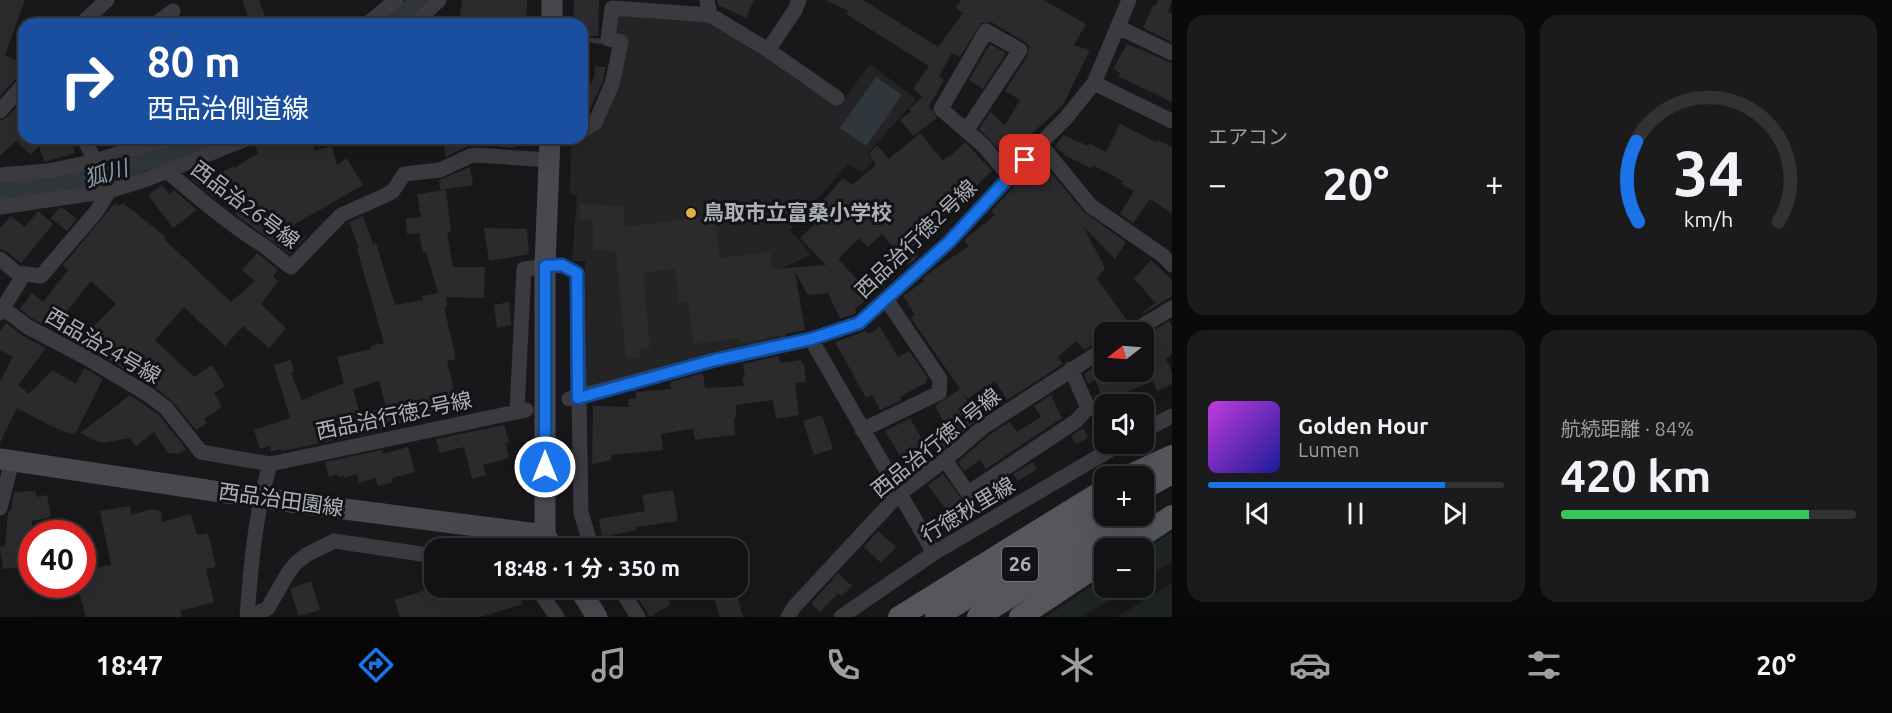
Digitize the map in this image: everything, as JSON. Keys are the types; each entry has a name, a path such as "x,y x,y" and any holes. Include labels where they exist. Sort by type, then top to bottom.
{"main road":[{"path":"1150,466 1172,456"},
{"path":"1154,483 1172,473"},
{"path":"899,617 1094,496"},
{"name":"26","path":"1154,509 1172,498"},
{"path":"1139,538 1172,516"},
{"name":"26","path":"936,617 1094,519"},
{"name":"26","path":"978,617 1125,526"},
{"path":"1020,617 1094,568"}],"street":[{"path":"88,18 107,0"},
{"path":"374,18 396,0"},
{"path":"420,18 439,0"},
{"path":"552,0 552,18"},
{"path":"768,50 795,10 799,0"},
{"name":"西品治行徳2号線","path":"573,398 715,360 811,339 859,323 949,242 1066,118 1094,83 1129,0"},
{"path":"588,127 595,123 612,84 621,42 608,39 612,8 708,7 837,98"},
{"path":"163,18 173,11"},
{"path":"1118,27 1172,53"},
{"path":"966,131 1020,50 986,31 941,109 966,131 983,145 1010,177"},
{"path":"1094,83 1172,121"},
{"path":"0,111 18,91"},
{"path":"0,259 17,273 41,276 96,212 107,188 87,144"},
{"path":"0,175 48,171 96,163 151,144"},
{"path":"0,207 107,188 167,171 233,144"},
{"path":"550,144 545,266 550,538"},
{"path":"1040,144 1091,206 1162,255 1172,265"},
{"name":"西品治26号線","path":"167,171 203,202 225,217 230,225 261,243 291,267 340,215 393,191 404,174 440,170 477,155 549,160"},
{"path":"545,266 562,265 577,273 573,398 581,513 588,538"},
{"name":"西品治行徳2号線","path":"270,464 522,410 524,269 545,266"},
{"name":"西品治24号線","path":"24,274 1,311 149,395 166,408 201,452 270,464"},
{"path":"862,430 939,393 940,379 886,299"},
{"path":"1149,322 1172,308"},
{"path":"811,339 934,554"},
{"name":"西品治行徳1号線","path":"788,617 794,607 899,495 982,428 1094,355"},
{"path":"945,460 968,492 1076,420 1088,408 1071,369"},
{"path":"1154,425 1172,416"},
{"name":"行徳秋里線","path":"841,617 934,554 1103,454"},
{"path":"0,508 6,460"},
{"name":"西品治田園線","path":"6,460 524,538"},
{"path":"270,464 260,498 252,546 248,617 268,608 295,564 306,555 334,541 424,554"},
{"path":"544,598 558,617"},
{"path":"585,598 597,617"},
{"path":"626,598 638,617"}],"shaded area":[{"name":"鳥取市立富桑小学校","path":"615,14 709,19 838,107 870,64 916,99 867,154 873,162 862,173 848,164 790,230 811,255 777,270 787,337 584,389 585,261 572,261 577,196 570,194 571,144 588,144 588,136 598,125 616,83"},
{"path":"1172,532 1172,562 1154,573 1154,543"},
{"path":"1172,583 1172,617 1117,617 1148,598 1154,598 1154,594"},
{"path":"1094,584 1094,598 1113,598 1082,617 1046,617"}],"water":[{"path":"406,0 428,0 410,18 386,18"},
{"path":"876,77 902,95 866,146 840,128"},
{"name":"狐川","path":"168,144 212,144 162,165 106,183 0,201 0,182 66,174 121,161"}],"building":[{"path":"0,0 25,0 5,55 18,60 18,77 0,96"},
{"path":"242,0 259,0 266,18 249,18"},
{"path":"462,0 527,0 526,18 460,18"},
{"path":"574,0 599,0 598,36 588,36 588,18 573,18"},
{"path":"717,0 754,0 746,18 718,5"},
{"path":"825,0 863,0 938,47 963,13 956,8 961,0 1043,0 1086,24 1074,45 1090,50 1063,105 1006,157 979,129 990,112 1005,125 1020,100 1005,91 1028,55 1029,46 1025,42 991,22 981,23 960,57 952,53 939,76 944,80 929,106 937,118 913,136 900,120 911,112 909,109 923,97 913,89 929,66 846,14 848,11"},
{"path":"1158,0 1172,0 1168,12 1172,14 1172,42 1143,28 1153,5 1155,6"},
{"path":"990,44 1006,53 983,89 969,80"},
{"path":"1127,44 1172,63 1172,102 1118,76 1120,73 1113,69"},
{"path":"595,66 606,67 603,81 588,114 588,88 594,77"},
{"path":"18,105 18,143 16,141 0,156 0,121"},
{"path":"1120,124 1156,142 1158,140 1172,147 1172,214 1150,199 1133,223 1120,214 1134,191 1121,184 1123,181 1092,165 1091,168 1064,155 1055,147 1063,135 1088,146 1089,143 1106,152"},
{"path":"920,133 943,161 965,142 992,171 957,204 959,206 911,247 918,256 909,265 882,234 868,247 859,238 838,259 865,288 862,291 868,298 855,309 856,313 840,319 828,293 808,295 795,272 805,330 740,344 740,338 694,344 688,301 679,302 675,269 643,273 650,348 640,349 641,358 626,359 616,252 593,250 593,220 579,219 580,204 624,206 624,227 714,215 720,258 770,252 772,269 826,265 800,238 830,209 822,202 843,178 852,185 876,165 869,154 877,145 889,159"},
{"path":"19,144 73,144 75,153 44,162 39,146 31,155"},
{"path":"312,144 315,151 332,146 337,165 347,158 363,185 283,231 289,243 308,235 290,254 237,216 221,191 213,197 187,175 195,170 208,181 258,153 255,145"},
{"path":"444,144 466,144 466,147 445,157"},
{"path":"499,144 515,144 515,148 499,147"},
{"path":"470,167 473,185 440,190 439,180"},
{"path":"1031,168 1037,176 1047,168 1084,212 1126,242 1115,259 1083,226 1105,268 1097,279 1128,322 1094,322 1094,344 1084,350 1076,341 1058,357 1063,364 1007,400 995,381 967,399 961,390 977,420 942,450 935,439 949,431 935,406 960,389 911,318 915,315 903,296 924,281 922,279 929,273 969,246 964,240 995,215 991,211"},
{"path":"162,185 170,195 174,190 197,210 173,228 148,195"},
{"path":"446,190 451,232 447,233 453,267 485,267 484,298 446,297 447,307 444,307 456,359 447,361 454,391 461,389 465,406 376,430 376,432 282,451 281,449 271,452 270,446 260,449 254,430 290,418 274,365 291,360 294,371 291,373 302,400 344,383 337,357 371,349 371,346 384,343 357,249 359,248 349,222 363,216 373,244 376,243 395,305 423,300 422,296 438,293 426,252 423,253 419,233 407,234 406,218 421,217 417,194","holes":["379,381 386,407 360,414 353,389"]},
{"path":"115,203 119,206 123,203 166,237 164,239 231,302 255,281 242,270 257,253 278,270 273,277 278,281 261,304 286,328 269,348 243,326 225,346 184,307 155,340 194,377 212,365 225,386 214,393 222,407 204,419 207,423 196,430 173,402 155,387 78,342 116,304 91,281 62,317 67,320 58,332 33,319 20,309 32,293 43,302 68,270 63,265"},
{"path":"59,208 63,208 77,219 67,231 51,218"},
{"path":"38,211 53,224 21,263 0,249 0,228 11,216 25,227"},
{"path":"484,228 527,229 529,254 489,261"},
{"path":"1151,260 1172,280 1172,296 1143,314 1156,303 1134,279"},
{"path":"509,302 511,325 497,328 494,305"},
{"path":"1169,321 1172,326 1172,354 1166,359 1172,372 1172,384 1157,391 1153,382 1154,330"},
{"path":"6,323 23,336 46,348 18,385 29,394 52,370 76,384 84,368 103,379 75,434 51,426 17,408 0,443 0,381 13,357 0,350 0,331"},
{"path":"880,327 898,357 909,351 928,378 927,382 900,397 902,400 880,410 872,395 866,398 835,342 865,331 869,334"},
{"path":"779,356 780,363 801,360 804,364 806,382 795,383 799,415 776,419 773,400 736,405 735,435 695,440 693,429 661,434 663,450 611,455 611,460 592,464 593,406 629,407 628,399 636,399 636,392 671,389 670,382 703,373 705,388 744,386 743,364"},
{"path":"1094,368 1094,381 1088,384 1084,374"},
{"path":"1096,382 1151,382 1121,394 1101,394"},
{"path":"130,395 159,415 186,449 178,454 168,453 154,432 136,446 130,438 102,443 80,433"},
{"path":"1051,395 1062,418 986,469 980,460 964,471 958,462 988,436 1009,422 1017,432 1041,417 1034,406"},
{"path":"822,415 833,449 814,455 803,421"},
{"path":"910,418 928,450 916,456 920,462 907,468 885,431"},
{"path":"504,425 509,442 505,443 509,458 483,465 486,475 472,479 464,447 440,453 436,439"},
{"path":"1083,428 1088,438 1076,444 1071,436"},
{"path":"408,447 415,472 392,478 393,482 378,486 375,478 359,483 357,474 344,478 344,476 338,477 337,474 329,477 325,462 382,450 383,454"},
{"path":"1033,462 1037,469 1018,481 1013,474"},
{"path":"943,474 971,511 959,519 957,517 953,519 928,485"},
{"path":"673,490 678,521 637,527 637,530 602,537 599,519 645,511 642,495"},
{"path":"35,491 37,497 47,495 51,517 18,520 18,567 3,569 0,547 5,546 8,513 14,492"},
{"path":"130,506 131,515 152,509 161,512 162,522 191,514 197,535 208,533 216,567 206,569 214,602 180,611 182,617 86,617 81,598 96,598 96,568 111,565 100,511"},
{"path":"878,531 896,547 881,563 864,547"},
{"path":"838,573 852,586 842,596 838,593 820,612 811,604"},
{"path":"311,581 320,610 299,616 290,589"},
{"path":"424,591 424,598 521,598 523,604 480,617 400,617 395,600"},
{"path":"638,598 667,598 671,604 650,617"},
{"path":"737,598 743,617 720,617 714,599"}],"waterway":[{"path":"588,40 605,42"}],"place":[{"name":"鳥取市立富桑小学校","path":"691,213"}],"route":[{"path":"545,467 545,266 562,265 577,273 578,398 715,360 811,339 859,323 949,242 1025,160"}]}
